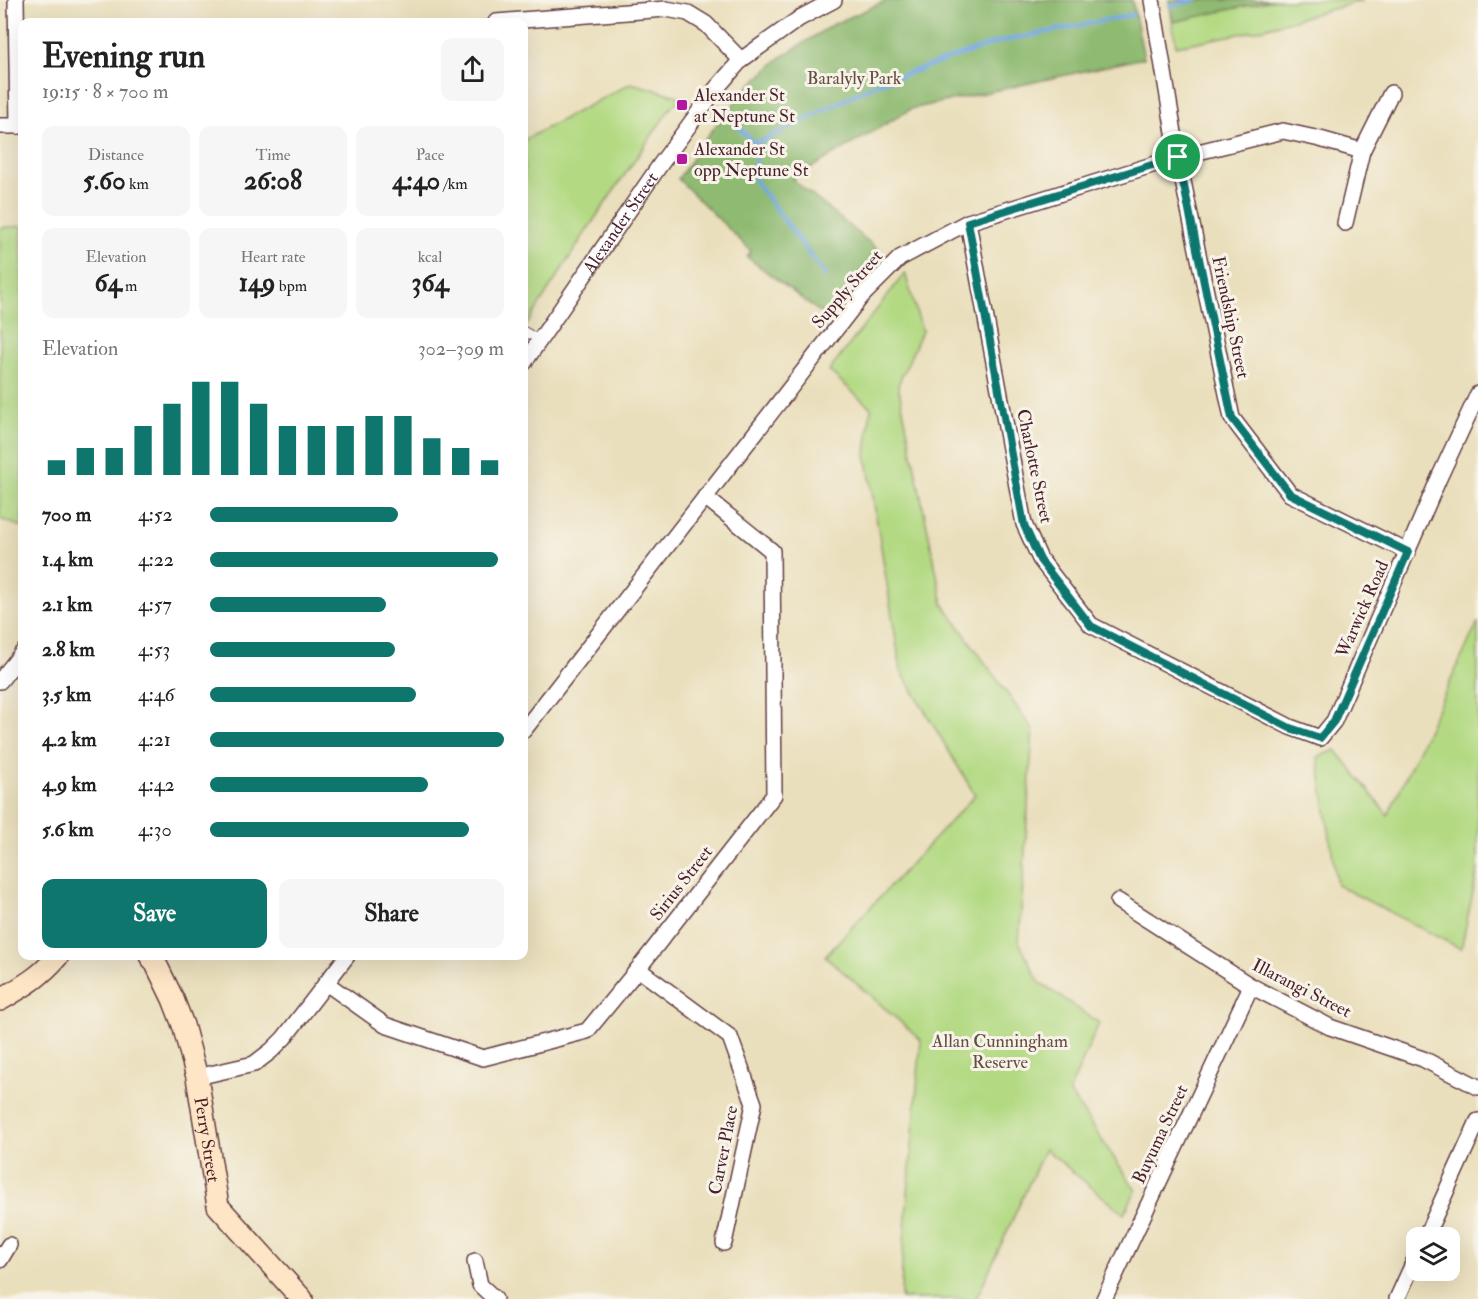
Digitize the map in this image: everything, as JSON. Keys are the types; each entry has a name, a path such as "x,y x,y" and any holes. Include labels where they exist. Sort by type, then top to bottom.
{"street":[{"path":"16,0 18,63"},
{"name":"Alexander Street","path":"528,357 660,165 715,90 741,60 800,18 834,0"},
{"name":"Friendship Street","path":"1152,0 1178,157 1232,418 1290,494 1408,552"},
{"path":"528,20 666,9 688,14 706,24 741,60"},
{"path":"1346,224 1362,151 1391,93"},
{"path":"0,126 18,126"},
{"name":"Supply Street","path":"528,725 862,295 900,258 968,222 1178,157 1283,131 1362,151"},
{"name":"Charlotte Street","path":"968,222 1024,525 1040,560 1091,626 1290,728 1320,738"},
{"name":"Warwick Road","path":"1320,738 1334,721 1439,478 1478,394"},
{"name":"Sirius Street","path":"326,983 385,1025 483,1058 587,1031 774,795 772,551 705,497"},
{"path":"0,681 18,658"},
{"name":"Illarangi Street","path":"1118,901 1251,986 1330,1027 1423,1059 1478,1088"},
{"path":"0,1000 32,982 54,960"},
{"name":"Perry Street","path":"153,960 183,1025 197,1077 218,1206 303,1299"},
{"path":"197,1077 254,1064 272,1051 344,960"},
{"name":"Carver Place","path":"638,969 730,1037 754,1104 724,1243"},
{"name":"Buyuma Street","path":"1104,1299 1251,986"},
{"path":"1430,1227 1478,1120"},
{"path":"0,1260 9,1245"},
{"path":"475,1261 480,1285 495,1299"},
{"path":"1397,1299 1406,1279"}],"lane":[{"path":"528,333 539,340"}],"green space":[{"name":"Baralyly Park","path":"888,0 1132,0 1144,58 911,109 792,179 879,250 826,317 747,257 751,251 678,179 709,134 747,88 780,58 832,25"},
{"path":"1169,0 1364,0 1254,31 1176,46"},
{"path":"1169,0 1273,0 1173,22"},
{"path":"631,83 681,97 669,110 585,233 528,323 528,138"},
{"path":"18,226 18,526 0,519 0,228"},
{"name":"Allan Cunningham Reserve","path":"905,273 922,331 898,385 943,604 1033,730 1019,942 1039,982 1099,1023 1069,1092 1136,1190 1124,1214 1045,1149 976,1299 901,1299 921,1040 825,956 975,795 901,671 866,454 871,408 829,371"},
{"path":"1478,622 1478,869 1461,949 1337,885 1318,757 1336,750 1388,815"}],"waterway":[{"path":"1170,6 1195,0"},
{"path":"735,124 756,144 874,85 998,42 1132,15"},
{"path":"756,144 755,181 825,275"}],"place":[{"name":"Alexander St at Neptune St","path":"682,105"},
{"name":"Alexander St opp Neptune St","path":"682,159"}],"route":[{"path":"1178,157 1232,418 1290,494 1408,552 1334,721 1320,738 1290,728 1091,626 1040,560 1024,525 968,222 1178,157"}]}
